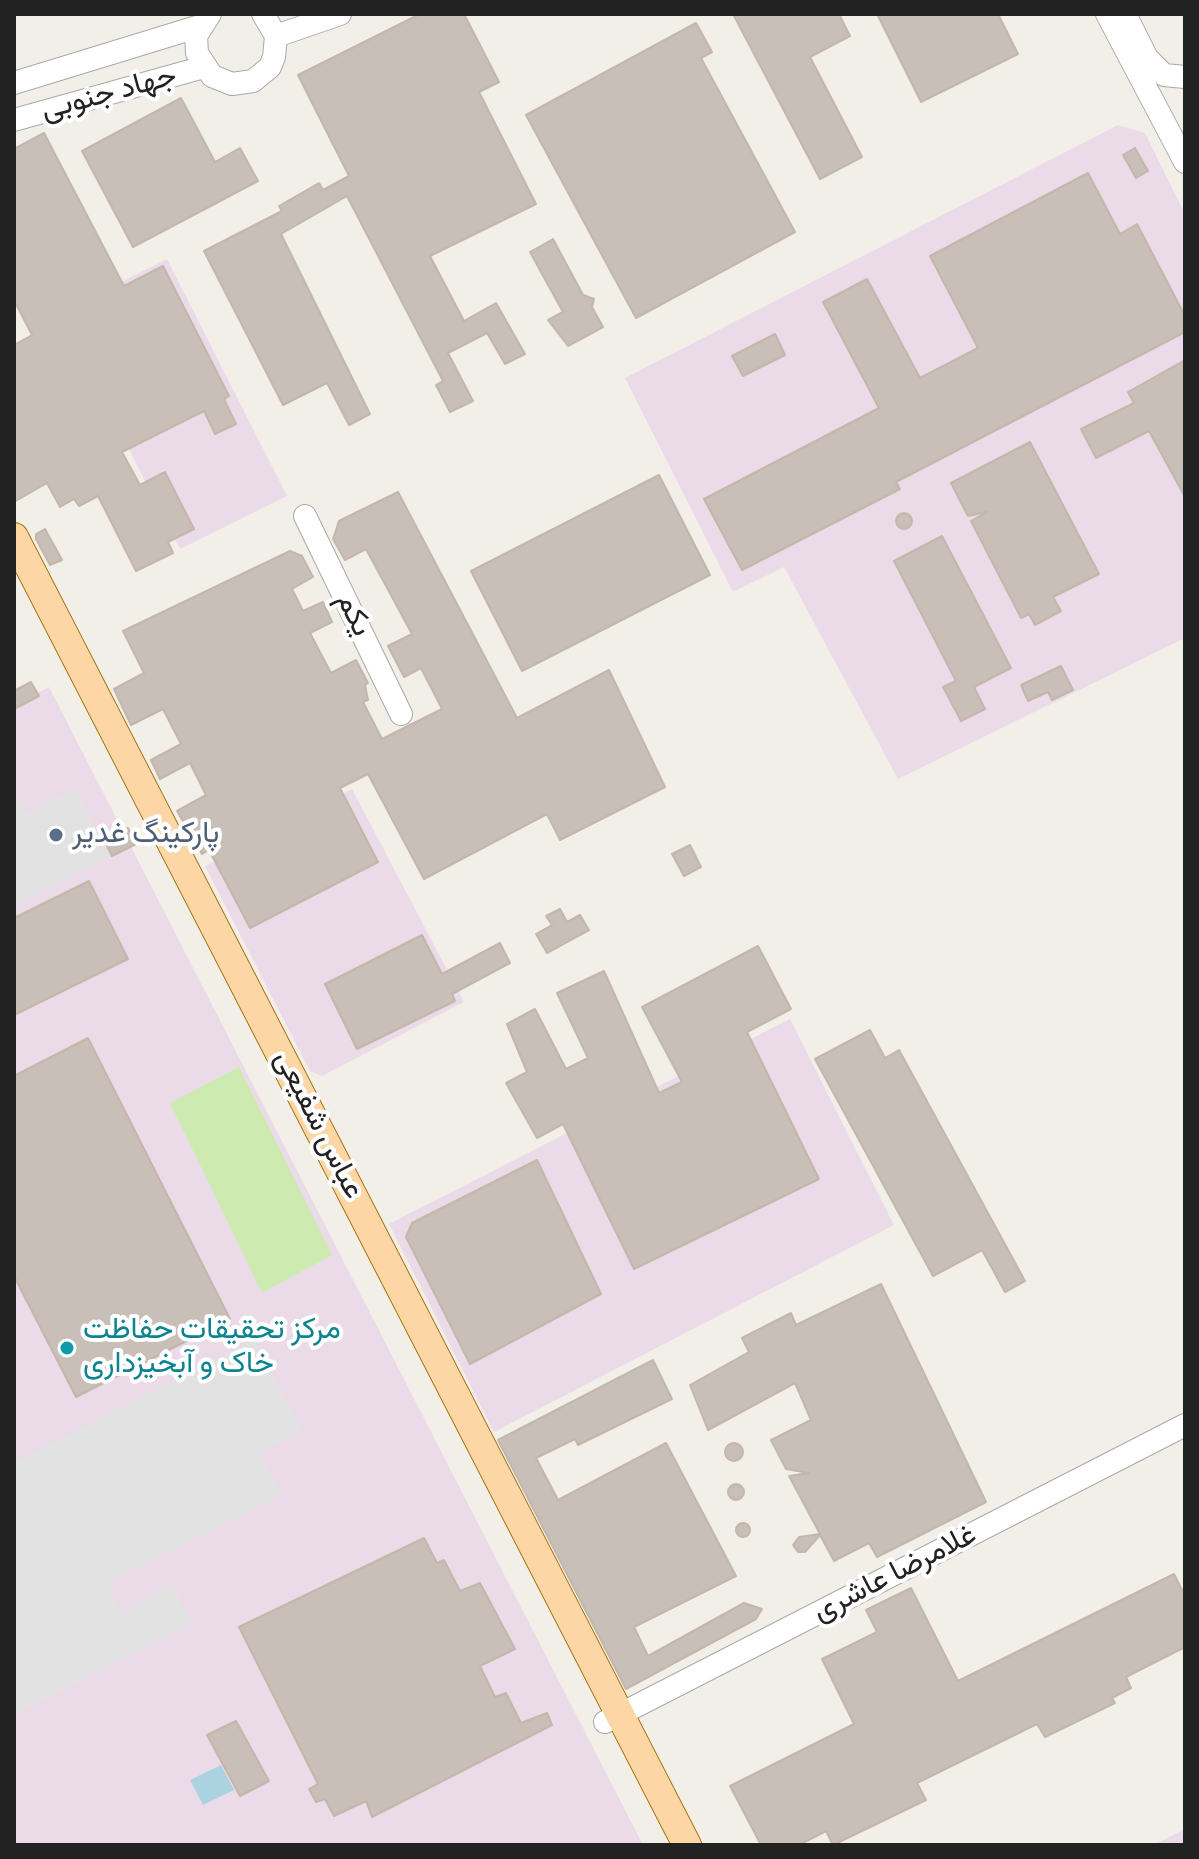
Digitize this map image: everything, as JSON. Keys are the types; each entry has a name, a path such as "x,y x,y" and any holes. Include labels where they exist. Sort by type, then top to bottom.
{"main road":[{"name":"عباس شفیعی","path":"14,537 612,1718"},
{"name":"عباس شفیعی","path":"14,565 612,1718"},
{"path":"612,1718 669,1845"},
{"path":"612,1718 687,1845"}],"street":[{"path":"205,20 197,53 204,67 221,81 243,84 253,81 270,67 277,46 276,36 263,14"},
{"path":"276,36 340,14"},
{"path":"1107,14 1185,162"},
{"path":"1125,14 1147,58 1164,75 1185,77"},
{"name":"جهاد جنوبی","path":"14,83 205,20"},
{"name":"جهاد جنوبی","path":"14,120 204,67"},
{"path":"1150,96 1185,77"},
{"name":"یکم","path":"305,516 401,714"},
{"name":"غلامرضا عاشری","path":"612,1718 1185,1425"}],"shaded area":[{"path":"1118,125 1145,133 1185,214 1185,638 898,779 784,567 733,592 625,378"},
{"path":"167,259 287,496 180,549 59,313"},
{"path":"49,687 643,1845 14,1845 14,705"},
{"name":"پارکینگ غدیر","path":"14,786 27,813 76,789 110,857 14,906"},
{"path":"352,789 464,1002 322,1076 310,1071 205,866"},
{"path":"790,1019 894,1225 494,1432 389,1224"},
{"path":"254,1340 303,1432 259,1452 283,1495 108,1581 121,1613 172,1584 192,1623 14,1715 14,1463"},
{"path":"1185,1829 1185,1845 1153,1845"}],"green space":[{"path":"239,1067 332,1255 262,1293 170,1103"}],"water":[{"path":"221,1765 234,1790 203,1805 190,1780"}],"building":[{"path":"420,14 464,14 499,82 479,92 536,204 430,256 464,321 496,303 525,354 505,364 487,333 448,353 473,401 450,412 436,385 443,381 347,196 281,234 370,414 349,425 327,383 283,405 204,251 282,211 279,206 319,183 323,190 349,176 298,75"},
{"path":"733,14 839,14 850,36 810,57 862,157 820,179"},
{"path":"877,14 998,14 1018,54 921,102"},
{"path":"696,23 712,52 701,58 795,232 636,318 526,115"},
{"path":"181,98 215,162 240,148 258,181 133,247 82,151"},
{"path":"44,133 124,286 163,266 229,396 224,399 236,424 215,434 204,411 122,452 140,485 165,472 194,529 168,542 173,553 136,571 98,496 79,506 74,499 60,507 47,483 14,502 14,345 32,335 14,300 14,149"},
{"path":"1135,148 1148,171 1136,178 1123,155"},
{"path":"1088,173 1120,234 1137,224 1185,316 1185,332 896,482 900,489 742,570 704,499 879,408 823,302 867,279 920,378 978,348 930,256"},
{"path":"553,239 583,295 594,299 592,307 603,327 568,346 548,320 563,312 530,252"},
{"path":"775,334 785,355 743,376 732,356"},
{"path":"1185,360 1185,497 1149,431 1096,458 1081,429 1134,403 1128,392"},
{"path":"1030,442 1099,574 1053,597 1061,611 1035,625 1029,614 1021,618 971,521 987,512 968,516 951,483"},
{"path":"659,475 710,575 522,671 471,571"},
{"path":"398,492 517,718 609,670 665,787 560,840 547,814 424,879 368,774 340,788 378,862 250,928 209,850 202,854 177,811 206,795 190,763 160,779 151,760 181,744 163,709 131,725 114,689 144,673 123,631 290,551 302,556 313,577 292,589 303,611 323,602 332,622 310,633 331,673 356,660 368,683 365,685 368,700 363,702 382,739 442,709 421,668 404,677 388,646 412,634 366,549 345,560 333,539 339,521"},
{"path":"904,513 910,515 910,527 904,529 898,527 896,521 898,515"},
{"path":"45,529 62,560 50,565 36,539 36,534"},
{"path":"942,536 1011,668 974,687 985,709 961,721 943,687 956,681 894,561"},
{"path":"1061,666 1073,690 1052,700 1048,692 1028,701 1021,685"},
{"path":"31,682 39,696 14,709 14,691"},
{"path":"128,828 136,844 112,856 104,840"},
{"path":"690,845 701,867 684,876 672,854"},
{"path":"89,881 128,959 14,1015 14,918"},
{"path":"560,909 567,922 580,915 589,930 547,953 536,934 552,925 546,916"},
{"path":"422,935 442,974 500,943 510,963 452,994 455,1001 357,1049 325,984"},
{"path":"758,946 791,1009 747,1032 819,1179 634,1269 563,1124 537,1138 506,1083 527,1072 507,1024 535,1009 566,1069 588,1058 557,993 604,971 659,1093 682,1082 642,1007"},
{"path":"870,1030 885,1058 899,1050 1025,1281 1005,1292 982,1250 933,1276 815,1059"},
{"path":"88,1038 230,1319 76,1397 14,1276 14,1076"},
{"path":"537,1160 601,1294 470,1364 406,1237 412,1223"},
{"path":"881,1284 986,1502 877,1557 869,1543 834,1561 820,1535 805,1552 798,1552 793,1545 799,1537 820,1534 789,1476 809,1473 786,1469 771,1440 811,1420 795,1383 708,1430 690,1385 749,1352 742,1338 791,1313 796,1325"},
{"path":"653,1360 672,1399 578,1445 575,1439 536,1458 558,1500 666,1443 736,1576 634,1627 648,1656 744,1603 762,1609 756,1619 626,1689 498,1440"},
{"path":"734,1443 743,1452 734,1461 725,1452"},
{"path":"736,1484 742,1486 742,1498 736,1500 730,1498 728,1492 730,1486"},
{"path":"743,1523 750,1530 743,1537 736,1530"},
{"path":"424,1538 437,1563 444,1560 460,1591 480,1583 515,1649 480,1666 495,1697 506,1693 521,1723 547,1713 552,1725 372,1817 366,1801 334,1816 325,1799 316,1802 309,1789 318,1784 239,1627"},
{"path":"1174,1574 1185,1596 1185,1647 1126,1677 1131,1688 1112,1698 1115,1703 1045,1737 1037,1724 917,1783 926,1800 833,1845 826,1831 799,1845 761,1845 730,1786 854,1724 822,1659 877,1632 866,1610 911,1588 958,1681"},
{"path":"236,1721 269,1781 240,1796 207,1735"}],"place":[{"name":"پارکینگ غدیر","path":"56,835"},
{"name":"مرکز تحقیقات حفاظت خاک و آبخیزداری","path":"67,1348"}]}
